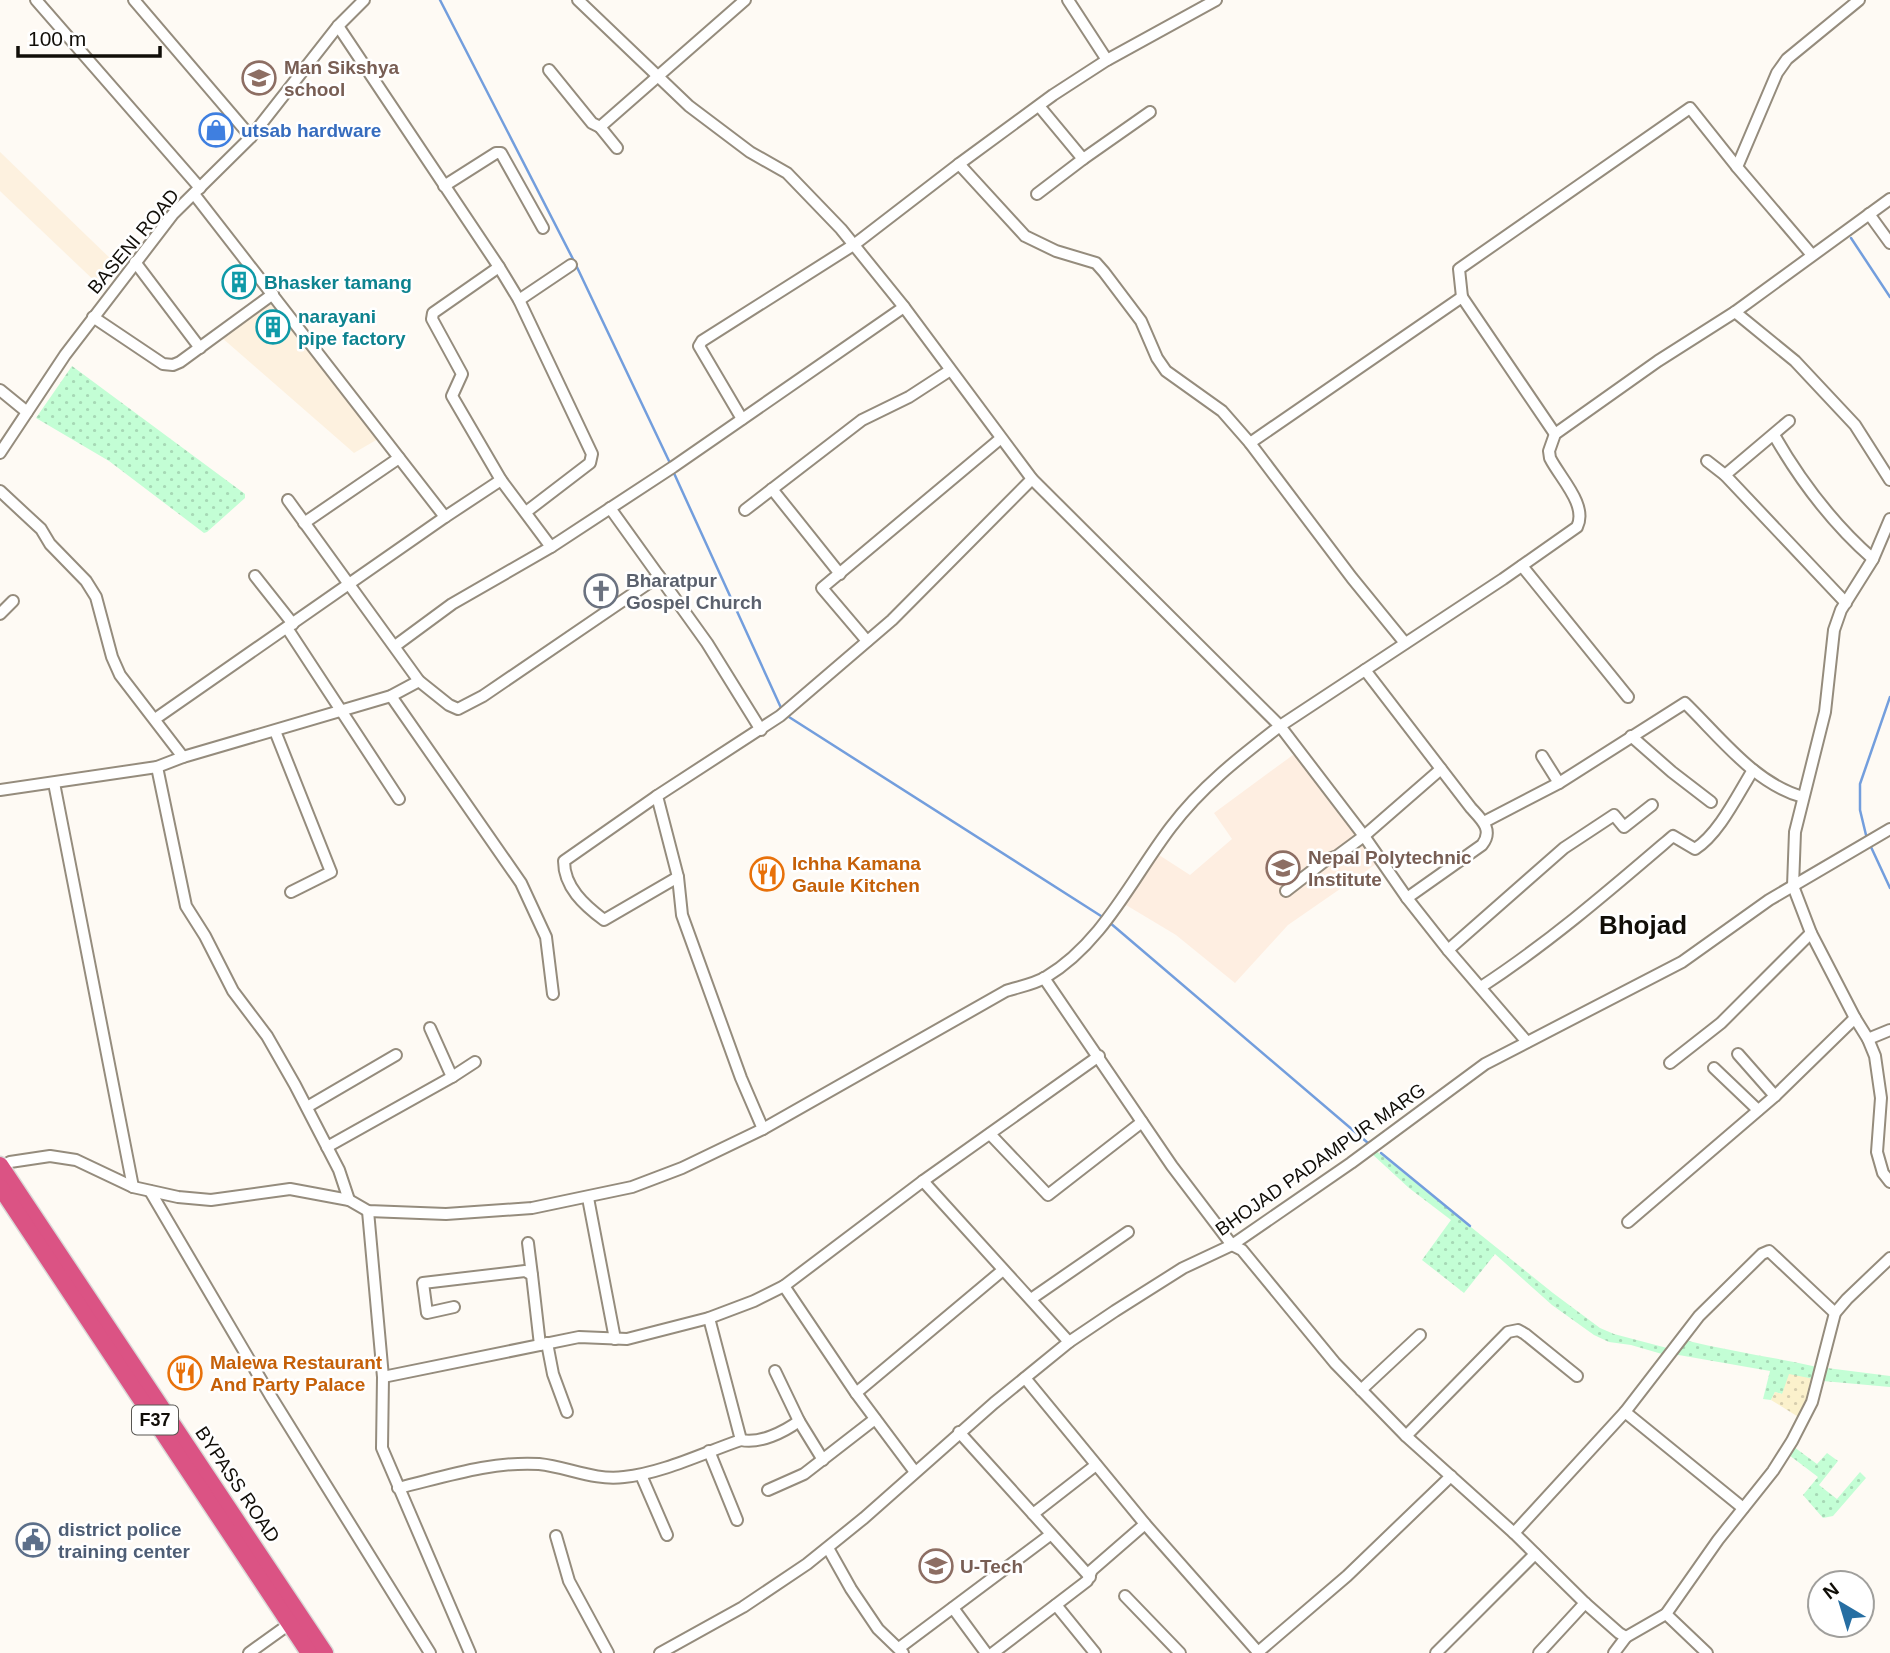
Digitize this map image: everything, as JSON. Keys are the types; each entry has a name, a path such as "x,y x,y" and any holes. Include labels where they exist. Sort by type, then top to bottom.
{"highway":[{"name":"BYPASS ROAD","path":"0,1166 295,1620 309,1653"},
{"name":"BYPASS ROAD","path":"0,1187 295,1620 325,1653"}],"street":[{"path":"36,0 197,191 445,517"},
{"path":"134,0 251,137"},
{"name":"BASENI ROAD","path":"0,453 93,317 135,261 173,214 251,137 338,26 364,0"},
{"path":"578,0 689,106 724,133 787,173 855,244 1032,479 1280,726 1364,835 1407,898 1527,1041"},
{"path":"600,127 745,0"},
{"path":"1068,0 1107,60"},
{"path":"742,419 699,345 702,341 855,244 959,164 1107,60 1216,0"},
{"path":"1737,167 1777,73 1787,59 1859,0"},
{"path":"338,26 519,300 592,454 590,463 526,512"},
{"path":"549,71 592,123 600,127 617,148"},
{"path":"1039,106 1083,159"},
{"path":"1555,434 1462,297 1459,269 1690,108 1812,255"},
{"path":"1037,194 1150,112"},
{"path":"444,186 496,153 501,153 543,228"},
{"path":"959,164 1025,236 1056,251 1096,263 1142,321 1157,358 1166,371 1222,411 1250,443 1405,643"},
{"path":"0,1166 28,1158 50,1156 76,1160 133,1187 178,1197 211,1200 290,1189 349,1200 368,1211 446,1214 488,1212 532,1209 632,1187 660,1177 763,1129 995,996 1044,978 1091,938 1172,826 1223,770 1280,726 1577,527 1581,519 1579,506 1550,458 1549,450 1555,434 1658,361 1735,312 1890,199"},
{"path":"1870,214 1890,243"},
{"path":"135,261 200,348"},
{"path":"519,300 571,265"},
{"path":"499,267 433,313 432,318 462,374 452,396 502,480 551,547"},
{"path":"93,317 163,364 173,365 273,294"},
{"path":"1250,443 1462,297"},
{"path":"395,646 464,597 551,547 610,508 904,307"},
{"path":"1735,312 1795,361 1855,425 1890,480"},
{"path":"745,510 862,420 909,397 950,371"},
{"path":"0,390 27,412"},
{"path":"1725,475 1789,421"},
{"path":"1774,435 1790,463 1834,521 1873,559"},
{"path":"867,641 822,588 1000,439"},
{"path":"304,523 400,458"},
{"path":"1707,461 1725,475 1846,603"},
{"path":"678,877 604,920 575,894 564,871 564,861 657,796 761,730 892,620 1032,479"},
{"path":"155,719 502,480"},
{"path":"772,489 840,574"},
{"path":"0,491 41,529 50,544 86,581 96,597 112,657 120,675 183,757"},
{"path":"288,500 419,681 458,709 482,696 659,576"},
{"path":"610,508 707,643 761,730"},
{"path":"1890,519 1873,559 1846,603 1834,630 1825,712 1796,832 1793,886 1811,933 1875,1056 1881,1098 1877,1152 1883,1173 1890,1182"},
{"path":"1522,566 1628,697"},
{"path":"254,576 290,626 399,799"},
{"path":"0,614 13,601"},
{"path":"1365,670 1484,822 1487,839 1482,845 1407,898"},
{"path":"0,789 157,767 391,696 419,681"},
{"path":"391,696 521,883 546,937 552,994"},
{"path":"1484,822 1559,783 1685,703 1753,770 1785,792 1803,797"},
{"path":"275,731 331,872 291,892"},
{"path":"1631,736 1711,802"},
{"path":"1542,756 1559,783"},
{"path":"157,767 186,906 205,936 233,992 267,1036 307,1107 340,1170 349,1200"},
{"path":"1286,891 1364,835 1441,769"},
{"path":"1481,987 1516,965 1556,934 1673,836 1695,849 1700,846 1717,827 1753,770"},
{"path":"54,783 133,1187"},
{"path":"657,796 678,877 682,915 741,1078 763,1129"},
{"path":"1448,950 1564,848 1614,815 1624,827 1652,804"},
{"name":"BHOJAD PADAMPUR MARG","path":"660,1653 770,1591 828,1548 959,1432 1069,1342 1183,1268 1232,1245 1351,1163 1468,1075 1527,1041 1682,962 1769,900 1890,829"},
{"path":"1670,1063 1721,1023 1811,933"},
{"path":"1044,978 1172,1166 1232,1245 1242,1250 1301,1322 1406,1436 1514,1533 1585,1603 1626,1637"},
{"path":"1629,1222 1775,1096 1854,1018"},
{"path":"430,1028 452,1077"},
{"path":"1868,1039 1890,1030"},
{"path":"1738,1054 1775,1096"},
{"path":"307,1107 396,1055"},
{"path":"383,1377 579,1337 627,1339 709,1318 754,1301 784,1286 923,1181 1099,1056"},
{"path":"327,1147 475,1062"},
{"path":"1714,1068 1758,1110"},
{"path":"990,1134 1048,1195 1142,1122"},
{"path":"923,1181 1069,1342"},
{"path":"150,1191 270,1395 430,1653"},
{"path":"588,1198 615,1339"},
{"path":"368,1211 383,1377 382,1448 470,1653"},
{"path":"1031,1299 1128,1232"},
{"path":"528,1243 543,1344 567,1412"},
{"path":"1514,1533 1625,1412 1699,1316 1762,1254 1769,1251 1835,1313"},
{"path":"1614,1653 1626,1637 1666,1614 1773,1471 1806,1418 1818,1383 1835,1313 1890,1258"},
{"path":"454,1307 427,1313 423,1283 525,1270 532,1275"},
{"path":"856,1393 1003,1270"},
{"path":"784,1286 856,1393 915,1472"},
{"path":"709,1318 741,1440"},
{"path":"1406,1436 1508,1332 1518,1330 1525,1334 1577,1376"},
{"path":"1361,1390 1420,1335"},
{"path":"775,1371 799,1421 823,1460"},
{"path":"1025,1378 1145,1524 1258,1653 1355,1568 1451,1476"},
{"path":"1625,1412 1743,1508"},
{"path":"768,1490 804,1474 875,1419"},
{"path":"398,1488 477,1468 506,1464 550,1466 602,1479 641,1475 741,1440 758,1440 789,1428 799,1421"},
{"path":"959,1432 1090,1577"},
{"path":"709,1451 737,1520"},
{"path":"1033,1514 1096,1465"},
{"path":"641,1475 667,1535"},
{"path":"993,1653 1090,1577 1092,1570 1145,1524"},
{"path":"828,1548 878,1629 901,1651 1050,1535"},
{"path":"556,1536 569,1581 608,1653"},
{"path":"1436,1653 1535,1554"},
{"path":"1125,1596 1180,1653"},
{"path":"1539,1653 1585,1603"},
{"path":"1056,1605 1095,1653"},
{"path":"953,1608 986,1653"},
{"path":"1666,1614 1707,1653"},
{"path":"249,1653 295,1620"}],"shaded area":[{"path":"0,152 117,265 101,287 0,191"},
{"name":"narayani pipe factory","path":"270,297 383,436 354,453 221,337"},
{"name":"Nepal Polytechnic Institute","path":"1297,752 1379,862 1288,925 1235,983 1176,935 1126,905 1159,855 1190,875 1232,839 1214,813"}],"green space":[{"path":"72,366 245,494 245,498 204,533 109,461 36,418"},
{"path":"1375,1150 1600,1328 1667,1348 1662,1354 1609,1342 1594,1335 1552,1305 1495,1254 1464,1293 1422,1260 1451,1220 1409,1188 1371,1153"},
{"path":"1684,1340 1817,1367 1814,1379 1782,1394 1775,1392 1771,1400 1763,1399 1770,1371 1673,1354"},
{"path":"1827,1368 1890,1376 1890,1387 1823,1381"},
{"path":"1794,1447 1817,1464 1827,1453 1838,1461 1819,1485 1837,1499 1860,1472 1866,1478 1833,1516 1823,1518 1803,1495 1818,1477 1789,1455"}],"sand":[{"path":"1789,1374 1814,1379 1800,1418 1771,1400 1775,1392 1782,1394"}],"waterway":[{"path":"440,0 575,263 669,461"},
{"path":"1851,238 1890,297"},
{"path":"673,471 782,710"},
{"path":"1866,835 1860,810 1860,784 1890,697"},
{"path":"789,717 1101,916"},
{"path":"1871,847 1890,888"},
{"path":"1109,922 1368,1143"},
{"path":"1381,1153 1470,1226"}],"place":[{"name":"Man Sikshya school","path":"259,78"},
{"name":"utsab hardware","path":"216,130"},
{"name":"Bhasker tamang","path":"239,282"},
{"name":"narayani pipe factory","path":"273,327"},
{"name":"Bharatpur Gospel Church","path":"601,591"},
{"name":"Nepal Polytechnic Institute","path":"1283,868"},
{"name":"Ichha Kamana Gaule Kitchen","path":"767,874"},
{"name":"Malewa Restaurant And Party Palace","path":"185,1373"},
{"name":"district police training center","path":"33,1540"},
{"name":"U-Tech","path":"936,1566"}],"district":[{"name":"Bhojad","path":"1643,925"}]}
